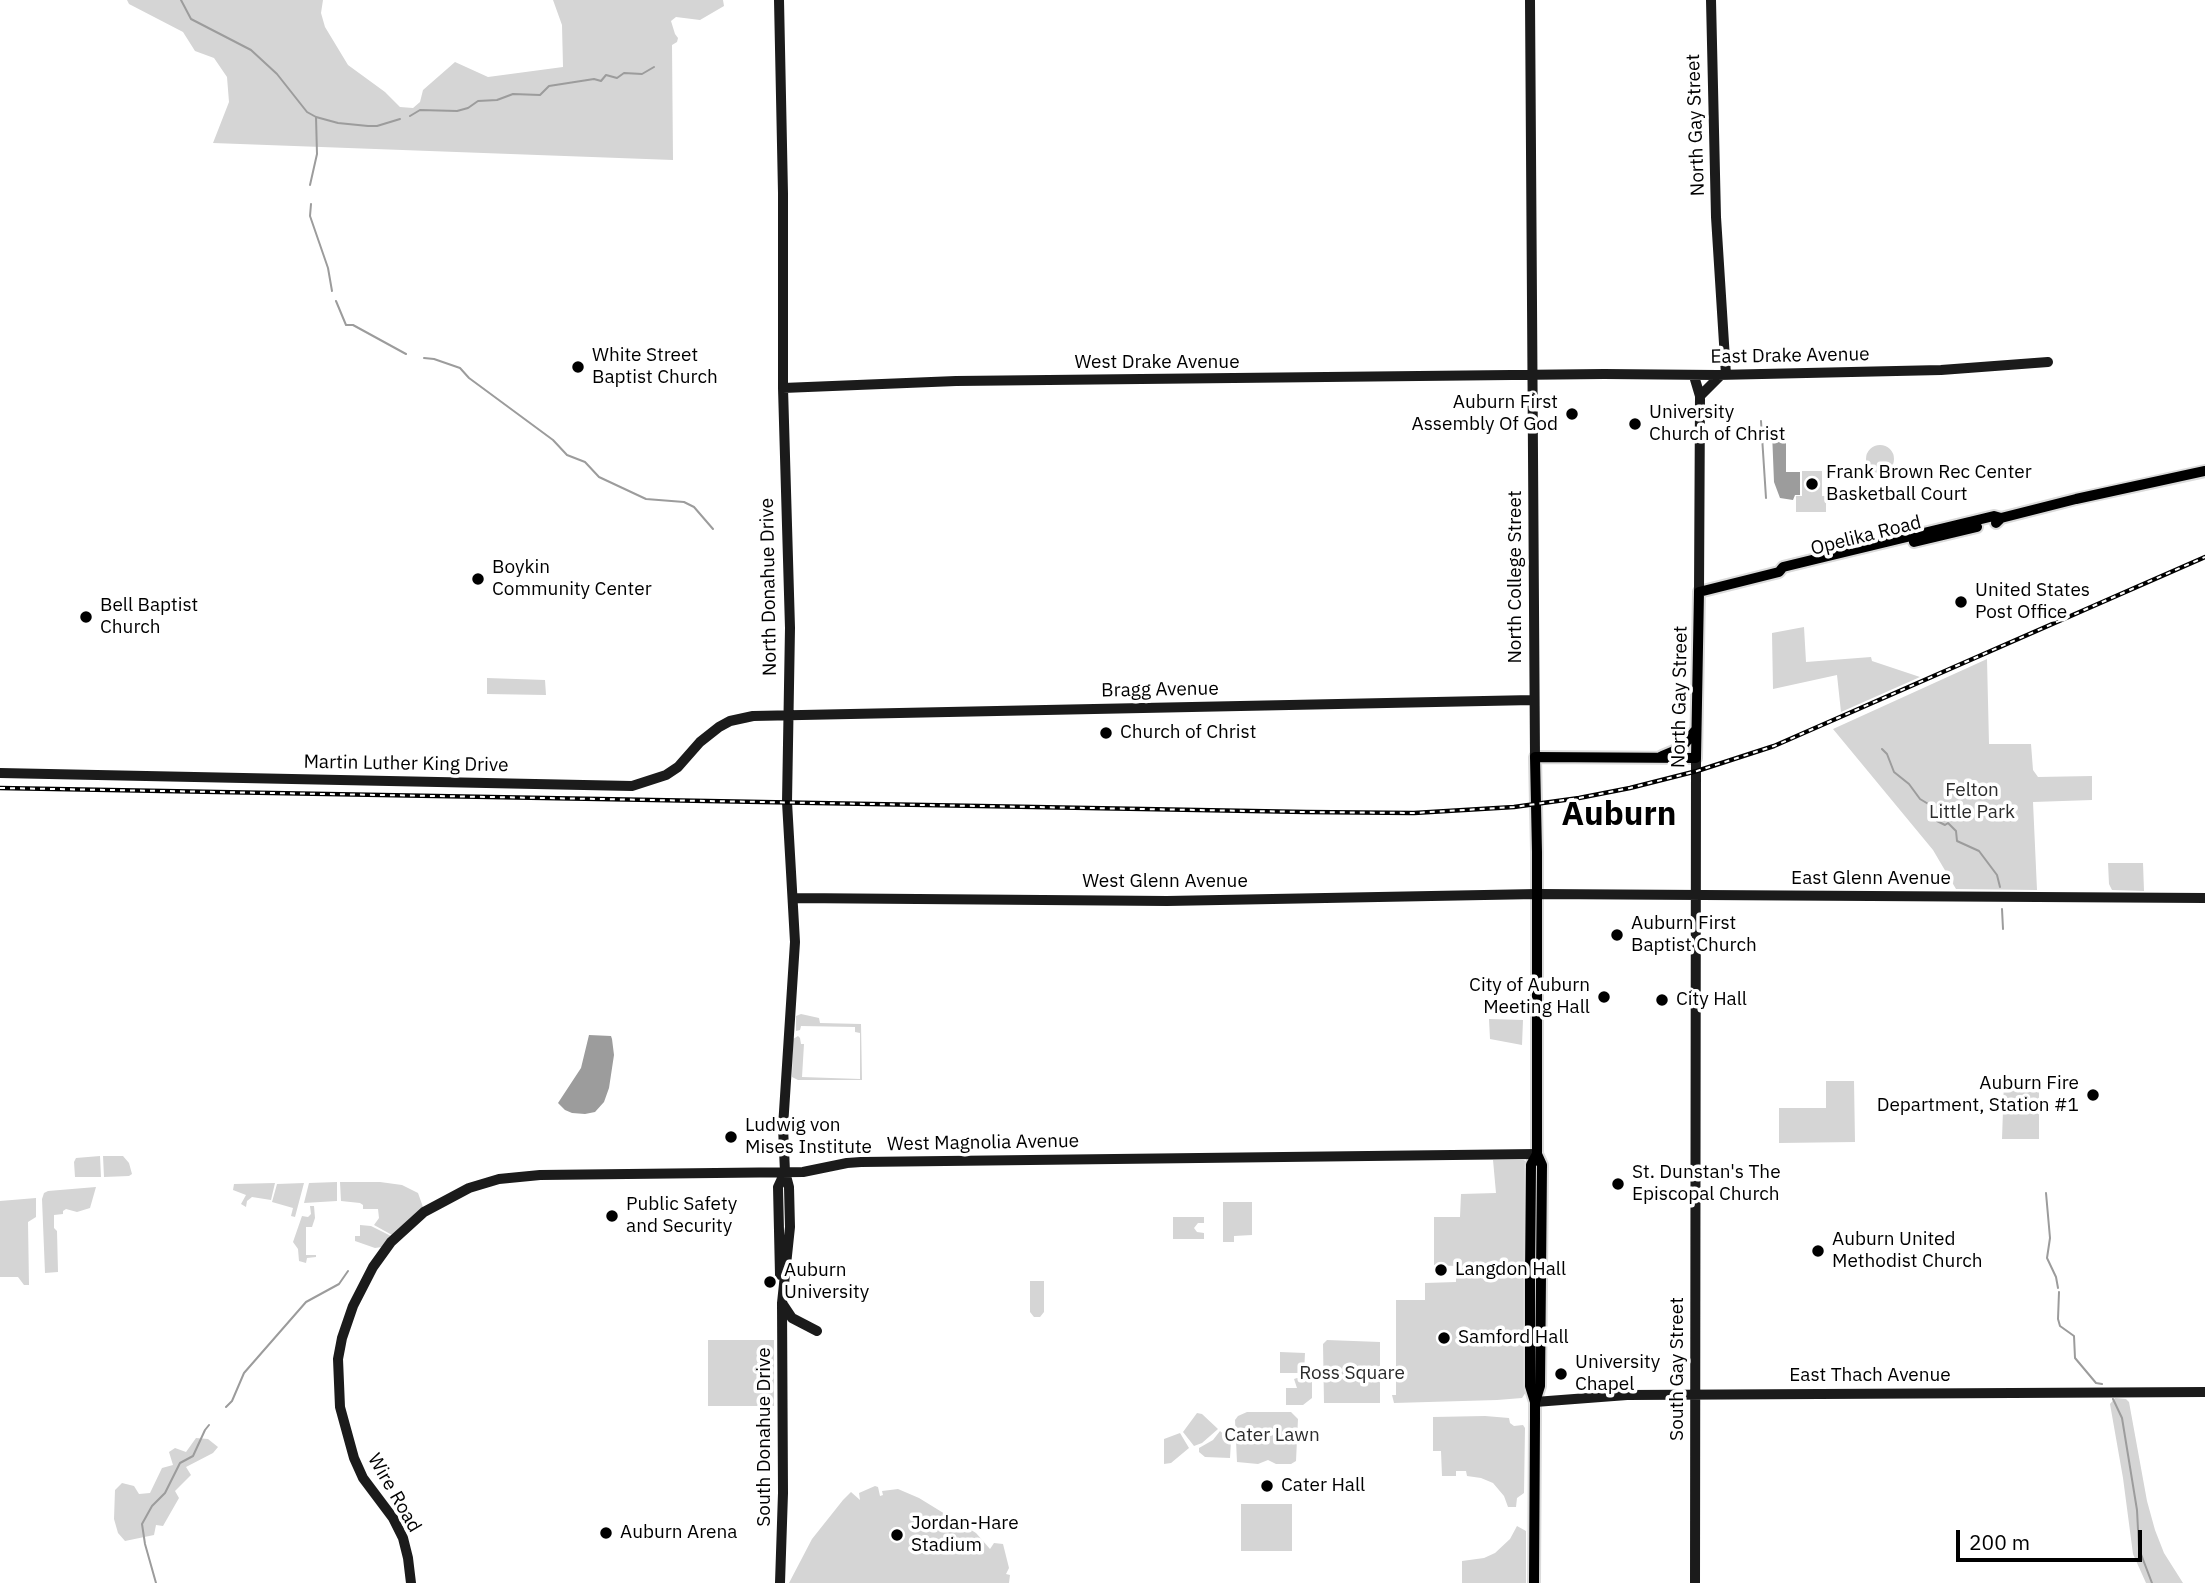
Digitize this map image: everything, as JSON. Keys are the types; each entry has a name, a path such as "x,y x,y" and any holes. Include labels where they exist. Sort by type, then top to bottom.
{"main road":[{"name":"Opelika Road","path":"1699,592 1779,572 1783,567 1934,530 1994,516 2001,518 2205,471"},
{"name":"North Gay Street","path":"1696,758 1699,592"},
{"path":"1655,759 1681,748 1696,728"},
{"path":"1535,757 1696,758"},
{"name":"North College Street","path":"1534,1583 1535,1402 1530,1386 1530,1247 1531,1165 1537,1154 1535,757"}],"street":[{"name":"North Donahue Drive","path":"779,0 783,388 790,628 787,802 793,898 794,975 785,1095 785,1172"},
{"name":"North College Street","path":"1530,0 1535,757"},
{"name":"North Gay Street","path":"1711,0 1723,375"},
{"name":"East Drake Avenue","path":"1532,376 1694,376 1941,370 2048,362"},
{"path":"1700,396 1723,375"},
{"name":"West Drake Avenue","path":"783,388 956,381 1532,376"},
{"name":"North Gay Street","path":"1694,376 1700,396 1699,592"},
{"name":"Bragg Avenue","path":"788,714 1533,700"},
{"name":"Martin Luther King Drive","path":"0,773 632,786 666,775 678,767 709,734 730,721 752,716 788,714"},
{"name":"North Gay Street","path":"1696,758 1697,1154"},
{"name":"West Glenn Avenue","path":"793,898 1167,901 1537,894"},
{"name":"East Glenn Avenue","path":"1537,894 2205,898"},
{"name":"West Magnolia Avenue","path":"437,1203 486,1181 511,1177 785,1172 875,1162 1537,1154"},
{"name":"South Gay Street","path":"1695,1583 1697,1154"},
{"name":"South Donahue Drive","path":"780,1583 783,1493 782,1297 778,1187 785,1172"},
{"name":"Wire Road","path":"411,1583 403,1538 393,1518 363,1478 354,1458 340,1407 338,1359 349,1317 373,1267 391,1242 437,1203"},
{"path":"782,1297 792,1318 817,1331"},
{"name":"East Thach Avenue","path":"1535,1402 1627,1395 2205,1392"}],"green space":[{"path":"127,0 323,0 321,13 325,27 348,65 385,92 400,107 413,108 420,102 423,90 455,62 488,77 563,67 562,25 553,0 723,0 724,6 700,20 676,17 671,21 678,38 672,45 673,160 213,143 229,102 227,77 214,58 195,51 183,32 129,4"},
{"path":"1880,445 1890,449 1894,459 1890,469 1880,473 1870,469 1866,459 1870,449"},
{"name":"Frank Brown Rec Center Basketball Court","path":"1802,471 1822,471 1822,496 1826,496 1826,512 1796,512 1796,496 1802,496"},
{"path":"1804,627 1806,662 1871,657 1872,661 1920,677 1841,712 1837,675 1773,689 1772,633"},
{"name":"Felton Little Park","path":"1987,659 1989,744 2031,744 2033,770 2038,777 2092,776 2092,800 2033,802 2037,890 1956,889 1933,850 1833,729"},
{"path":"487,678 545,680 546,695 487,694"},
{"path":"2108,863 2143,863 2144,891 2112,890"},
{"path":"801,1014 819,1018 820,1023 861,1024 862,1080 798,1080 792,1077 793,1039 798,1036 801,1044 804,1044 802,1077 860,1079 860,1033 855,1032 855,1027 801,1026 800,1030 796,1031 796,1016"},
{"path":"1489,1019 1523,1020 1522,1045 1490,1039"},
{"path":"1826,1081 1854,1081 1855,1142 1779,1143 1779,1108 1826,1108"},
{"path":"2004,1081 2039,1081 2039,1139 2002,1139"},
{"path":"100,1156 101,1177 75,1177 76,1158"},
{"path":"103,1156 123,1156 129,1163 132,1174 104,1177"},
{"path":"1493,1160 1524,1160 1528,1163 1526,1392 1522,1398 1394,1403 1392,1395 1396,1395 1396,1300 1425,1300 1425,1283 1456,1282 1456,1266 1434,1265 1434,1217 1460,1217 1461,1194 1496,1193"},
{"path":"337,1182 337,1201 304,1203 309,1183"},
{"path":"340,1182 402,1185 418,1193 423,1207 392,1235 374,1225 379,1218 378,1209 363,1209 360,1203 341,1201"},
{"path":"275,1183 271,1200 252,1197 247,1201 246,1207 241,1204 246,1195 233,1190 234,1184"},
{"path":"304,1183 295,1217 291,1216 293,1208 272,1202 277,1184"},
{"path":"96,1187 90,1208 77,1212 66,1209 63,1214 54,1215 58,1272 45,1273 44,1193"},
{"path":"36,1198 36,1217 28,1222 29,1285 24,1285 18,1277 0,1277 0,1201"},
{"path":"1223,1202 1252,1202 1252,1235 1234,1236 1234,1242 1223,1242"},
{"path":"310,1206 314,1206 315,1218 312,1227 306,1227 306,1255 316,1257 307,1258 306,1263 299,1261 298,1249 293,1242 302,1216 308,1217 311,1214"},
{"path":"1173,1217 1204,1217 1204,1223 1198,1223 1194,1228 1197,1232 1204,1233 1204,1239 1173,1239"},
{"path":"360,1225 371,1226 391,1236 382,1247 375,1248 355,1241 355,1236 360,1236"},
{"path":"1030,1281 1044,1281 1044,1312 1040,1317 1034,1317 1030,1312"},
{"path":"708,1340 774,1340 774,1406 708,1406"},
{"name":"Ross Square","path":"1327,1340 1380,1342 1380,1403 1324,1403 1323,1344"},
{"path":"1280,1352 1305,1353 1304,1373 1280,1373"},
{"path":"1312,1378 1312,1398 1303,1405 1286,1405 1286,1388 1297,1388 1294,1379"},
{"path":"2115,1398 2129,1402 2155,1530 2164,1553 2183,1583 2146,1583 2133,1554 2110,1404"},
{"name":"Cater Lawn","path":"1247,1412 1291,1412 1298,1419 1296,1461 1291,1464 1276,1464 1268,1460 1258,1464 1237,1462 1235,1420"},
{"path":"1197,1413 1202,1414 1218,1429 1202,1443 1194,1446 1183,1432"},
{"path":"1433,1417 1509,1418 1514,1426 1523,1425 1525,1428 1524,1493 1517,1498 1516,1507 1508,1507 1504,1496 1493,1483 1467,1476 1466,1471 1456,1471 1456,1476 1442,1476 1441,1451 1433,1451"},
{"path":"1220,1431 1231,1441 1230,1458 1205,1457 1199,1452 1199,1448 1213,1440"},
{"path":"1180,1433 1189,1448 1171,1463 1164,1464 1164,1439"},
{"path":"196,1438 208,1439 218,1447 213,1453 186,1467 191,1475 175,1491 179,1498 163,1526 156,1525 154,1535 125,1541 118,1533 114,1519 115,1490 122,1483 134,1486 139,1494 150,1493 162,1468 173,1465 169,1452 175,1448 186,1452"},
{"name":"Jordan-Hare Stadium","path":"878,1487 880,1496 883,1495 882,1491 898,1489 919,1498 976,1533 990,1549 994,1543 1003,1544 1009,1568 1006,1574 1010,1575 1009,1583 789,1583 812,1539 843,1500 851,1492 860,1500 859,1493"},
{"path":"1241,1504 1292,1504 1292,1551 1241,1551"},
{"path":"1517,1526 1526,1531 1526,1583 1462,1583 1462,1561 1484,1558 1495,1553 1510,1539"}],"shaded area":[{"path":"1781,425 1786,434 1786,472 1800,472 1800,495 1795,495 1793,500 1780,498 1774,482 1772,432"},
{"path":"589,1035 611,1036 614,1055 609,1088 604,1102 595,1112 572,1113 558,1103 581,1068"}],"waterway":[{"path":"181,0 191,19 251,50 277,74 307,112 316,117 317,154 310,185"},
{"path":"410,116 420,110 457,111 478,101 497,100 513,94 540,95 549,86 594,79 601,81 606,75 617,78 624,73 642,74 654,67"},
{"path":"316,117 338,123 368,126 400,119"},
{"path":"311,204 310,216 328,268 332,291"},
{"path":"336,301 346,325 353,325 406,354"},
{"path":"424,358 460,368 469,378 553,440 567,455 585,462 599,477 646,499 684,502 694,507 713,529"},
{"path":"1761,421 1766,498"},
{"path":"1882,749 1887,754 1894,772 1909,784 1920,799 1930,805 1937,821 1945,825 1948,823 1956,831 1957,841 1979,851 1997,875 2000,887"},
{"path":"2002,909 2003,929"},
{"path":"2046,1193 2050,1238 2047,1258 2058,1288"},
{"path":"226,1407 232,1401 244,1373 306,1302 339,1284 348,1271"},
{"path":"2059,1292 2060,1326 2074,1336 2075,1358 2096,1383 2102,1384"},
{"path":"2113,1399 2122,1418 2137,1510 2139,1549 2152,1583"},
{"path":"156,1583 142,1524 152,1506 165,1493 180,1463 193,1456 209,1425"}],"railway":[{"path":"0,788 1306,812 1414,813 1514,807 1630,788 1697,771 1774,746 2205,557"}],"place":[{"name":"White Street Baptist Church","path":"578,367"},
{"name":"Auburn First Assembly Of God","path":"1572,414"},
{"name":"University Church of Christ","path":"1635,424"},
{"name":"Frank Brown Rec Center Basketball Court","path":"1812,484"},
{"name":"Boykin Community Center","path":"478,579"},
{"name":"United States Post Office","path":"1961,602"},
{"name":"Bell Baptist Church","path":"86,617"},
{"name":"Church of Christ","path":"1106,733"},
{"name":"Auburn First Baptist Church","path":"1617,935"},
{"name":"City of Auburn Meeting Hall","path":"1604,997"},
{"name":"City Hall","path":"1662,1000"},
{"name":"Auburn Fire Department, Station #1","path":"2093,1095"},
{"name":"Ludwig von Mises Institute","path":"731,1137"},
{"name":"St. Dunstan's The Episcopal Church","path":"1618,1184"},
{"name":"Public Safety and Security","path":"612,1216"},
{"name":"Auburn United Methodist Church","path":"1818,1251"},
{"name":"Langdon Hall","path":"1441,1270"},
{"name":"Auburn University","path":"770,1282"},
{"name":"Samford Hall","path":"1444,1338"},
{"name":"University Chapel","path":"1561,1374"},
{"name":"Cater Hall","path":"1267,1486"},
{"name":"Auburn Arena","path":"606,1533"},
{"name":"Jordan-Hare Stadium","path":"897,1535"}],"district":[{"name":"Auburn","path":"1619,815"}]}
